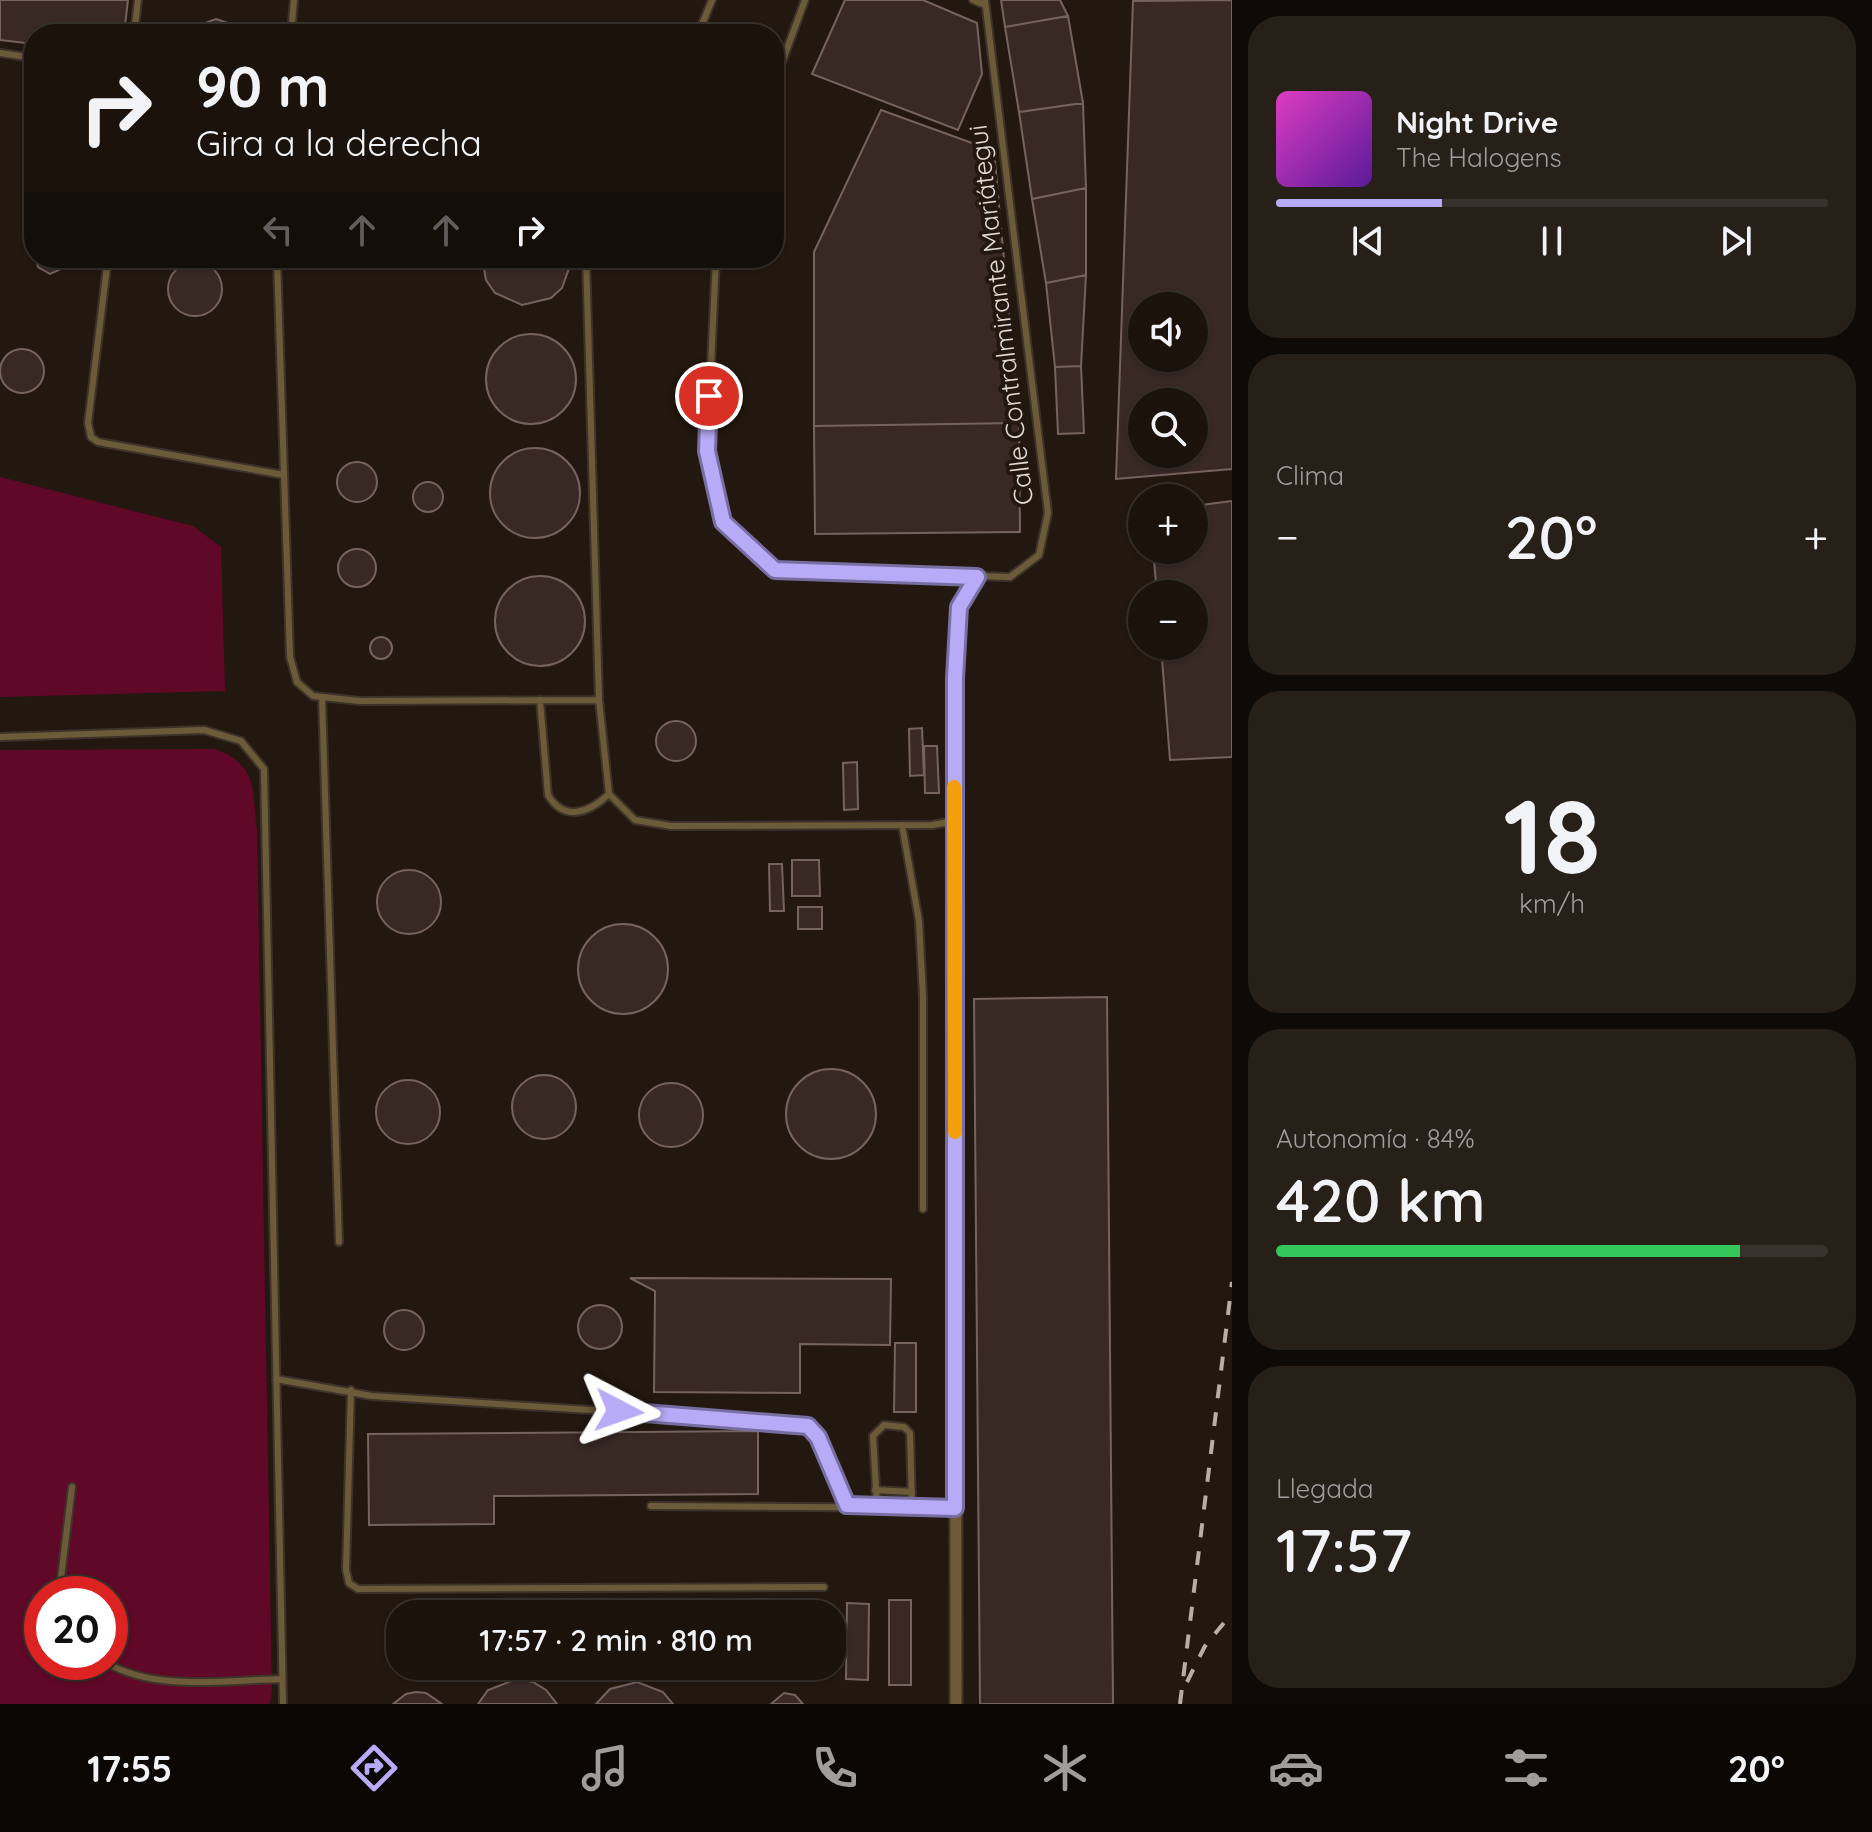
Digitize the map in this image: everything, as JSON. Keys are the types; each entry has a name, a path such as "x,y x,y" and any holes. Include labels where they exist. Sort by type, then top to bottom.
{"street":[{"path":"955,691 956,1704"}],"lane":[{"path":"135,24 138,0"},
{"path":"292,24 294,0"},
{"path":"702,24 712,0"},
{"path":"784,57 805,0"},
{"path":"973,0 985,2"},
{"name":"Calle Contralmirante Mariátegui","path":"716,268 707,451 723,522 775,570 1010,577 1039,555 1048,513 985,2"},
{"path":"0,53 24,57"},
{"path":"107,268 88,423 91,437 98,442 284,475"},
{"path":"277,268 290,657 297,682 313,696 360,701 599,700"},
{"path":"586,268 599,700 609,794 635,820 671,826 902,825 954,821"},
{"path":"955,691 959,607 977,577"},
{"path":"322,697 339,1242"},
{"path":"540,700 548,795 555,806 583,812 595,808 609,794"},
{"path":"0,737 204,730 241,741 264,769 283,1704"},
{"path":"902,825 919,921 923,1209"},
{"path":"276,1379 372,1396 808,1426 818,1437 847,1505"},
{"path":"351,1390 346,1570 349,1583 358,1589 824,1587"},
{"path":"877,1506 873,1436 876,1429 894,1425 910,1433 912,1507"},
{"path":"61,1576 72,1487"},
{"path":"875,1490 912,1492"},
{"path":"651,1506 955,1508"},
{"path":"128,1673 160,1680 282,1679"}],"shaded area":[{"path":"0,477 193,526 221,547 225,691 0,697"},
{"path":"215,749 229,755 246,771 251,781 257,831 270,1704 0,1704 0,750"}],"building":[{"path":"0,0 128,0 125,24 24,24 24,43 0,40"},
{"path":"845,0 923,0 977,23 982,74 958,130 812,74"},
{"path":"1001,0 1060,0 1068,16 1005,27"},
{"path":"1232,0 1232,469 1116,479 1133,1"},
{"path":"1068,16 1083,103 1019,112 1005,27"},
{"path":"216,19 231,24 202,24"},
{"path":"1083,103 1086,188 1032,199 1019,112"},
{"path":"881,110 994,151 1019,423 814,426 814,252"},
{"path":"1086,188 1086,275 1046,283 1032,199"},
{"path":"40,268 60,268 50,274"},
{"path":"179,268 211,268 220,279 220,299 205,314 185,314 170,299 170,279"},
{"path":"484,268 569,268 562,288 551,298 522,305 495,293 486,280"},
{"path":"1086,275 1081,366 1055,367 1046,283"},
{"path":"531,334 548,337 563,347 573,362 576,379 573,396 563,411 548,421 531,424 514,421 499,411 489,396 486,379 489,362 499,347 514,337"},
{"path":"22,349 37,356 44,371 37,386 22,393 7,386 0,371 7,356"},
{"path":"1081,366 1084,433 1058,434 1055,367"},
{"path":"1019,423 1020,532 815,534 814,426"},
{"path":"535,448 552,451 567,461 577,476 580,493 577,510 567,525 552,535 535,538 518,535 503,525 493,510 490,493 493,476 503,461 518,451"},
{"path":"357,462 371,468 377,482 371,496 357,502 343,496 337,482 343,468"},
{"path":"428,482 438,487 443,497 438,507 428,512 418,507 413,497 418,487"},
{"path":"1232,501 1232,757 1170,760 1162,660 1208,660 1208,580 1156,580 1154,564 1208,564 1208,504"},
{"path":"357,549 370,555 376,568 370,581 357,587 344,581 338,568 344,555"},
{"path":"540,576 557,579 572,589 582,604 585,621 582,638 572,653 557,663 540,666 523,663 508,653 498,638 495,621 498,604 508,589 523,579"},
{"path":"381,637 389,640 392,648 389,656 381,659 373,656 370,648 373,640"},
{"path":"676,721 690,727 696,741 690,755 676,761 662,755 656,741 662,727"},
{"path":"922,728 924,775 910,776 909,729"},
{"path":"924,746 937,746 939,793 925,793"},
{"path":"857,762 858,809 844,810 843,763"},
{"path":"792,860 819,860 820,896 792,896"},
{"path":"769,864 782,864 784,911 770,911"},
{"path":"409,870 421,872 432,879 439,890 439,914 432,925 421,932 409,934 397,932 386,925 379,914 377,902 379,890 386,879 397,872"},
{"path":"798,907 822,907 822,929 798,929"},
{"path":"623,924 640,927 655,937 665,952 668,969 665,986 655,1001 640,1011 623,1014 606,1011 591,1001 581,986 578,969 581,952 591,937 606,927"},
{"path":"1107,997 1113,1704 980,1704 974,999"},
{"path":"831,1069 848,1072 863,1082 873,1097 876,1114 873,1131 863,1146 848,1156 831,1159 814,1156 799,1146 789,1131 786,1114 789,1097 799,1082 814,1072"},
{"path":"544,1075 556,1077 567,1084 574,1095 574,1119 567,1130 556,1137 544,1139 532,1137 521,1130 514,1119 512,1107 514,1095 521,1084 532,1077"},
{"path":"408,1080 420,1082 431,1089 438,1100 438,1124 431,1135 420,1142 408,1144 396,1142 385,1135 378,1124 376,1112 378,1100 385,1089 396,1082"},
{"path":"671,1083 683,1085 694,1092 701,1103 701,1127 694,1138 683,1145 671,1147 659,1145 648,1138 641,1127 639,1115 641,1103 648,1092 659,1085"},
{"path":"630,1278 891,1279 890,1345 800,1344 800,1393 654,1392 655,1291"},
{"path":"600,1305 615,1312 622,1327 615,1342 600,1349 585,1342 578,1327 585,1312"},
{"path":"404,1310 418,1316 424,1330 418,1344 404,1350 390,1344 384,1330 390,1316"},
{"path":"895,1343 916,1343 916,1412 894,1412"},
{"path":"758,1431 758,1494 494,1496 494,1524 369,1525 368,1434"},
{"path":"889,1600 911,1600 911,1685 889,1685"},
{"path":"847,1603 869,1604 868,1680 846,1679"},
{"path":"514,1680 533,1682 546,1690 557,1704 478,1704 488,1690"},
{"path":"637,1682 663,1692 673,1704 596,1704 610,1689"},
{"path":"426,1693 442,1704 393,1704 406,1694"},
{"path":"784,1693 795,1695 803,1704 771,1704"}],"railway":[{"path":"1180,1704 1232,1282"},
{"path":"1187,1682 1205,1646 1232,1613"}],"slow traffic":[{"path":"954,787 955,1132"}],"route":[{"path":"619,1411 808,1426 818,1437 847,1505 955,1508 955,678 959,607 977,577 775,570 723,522 707,451 709,396"}]}
